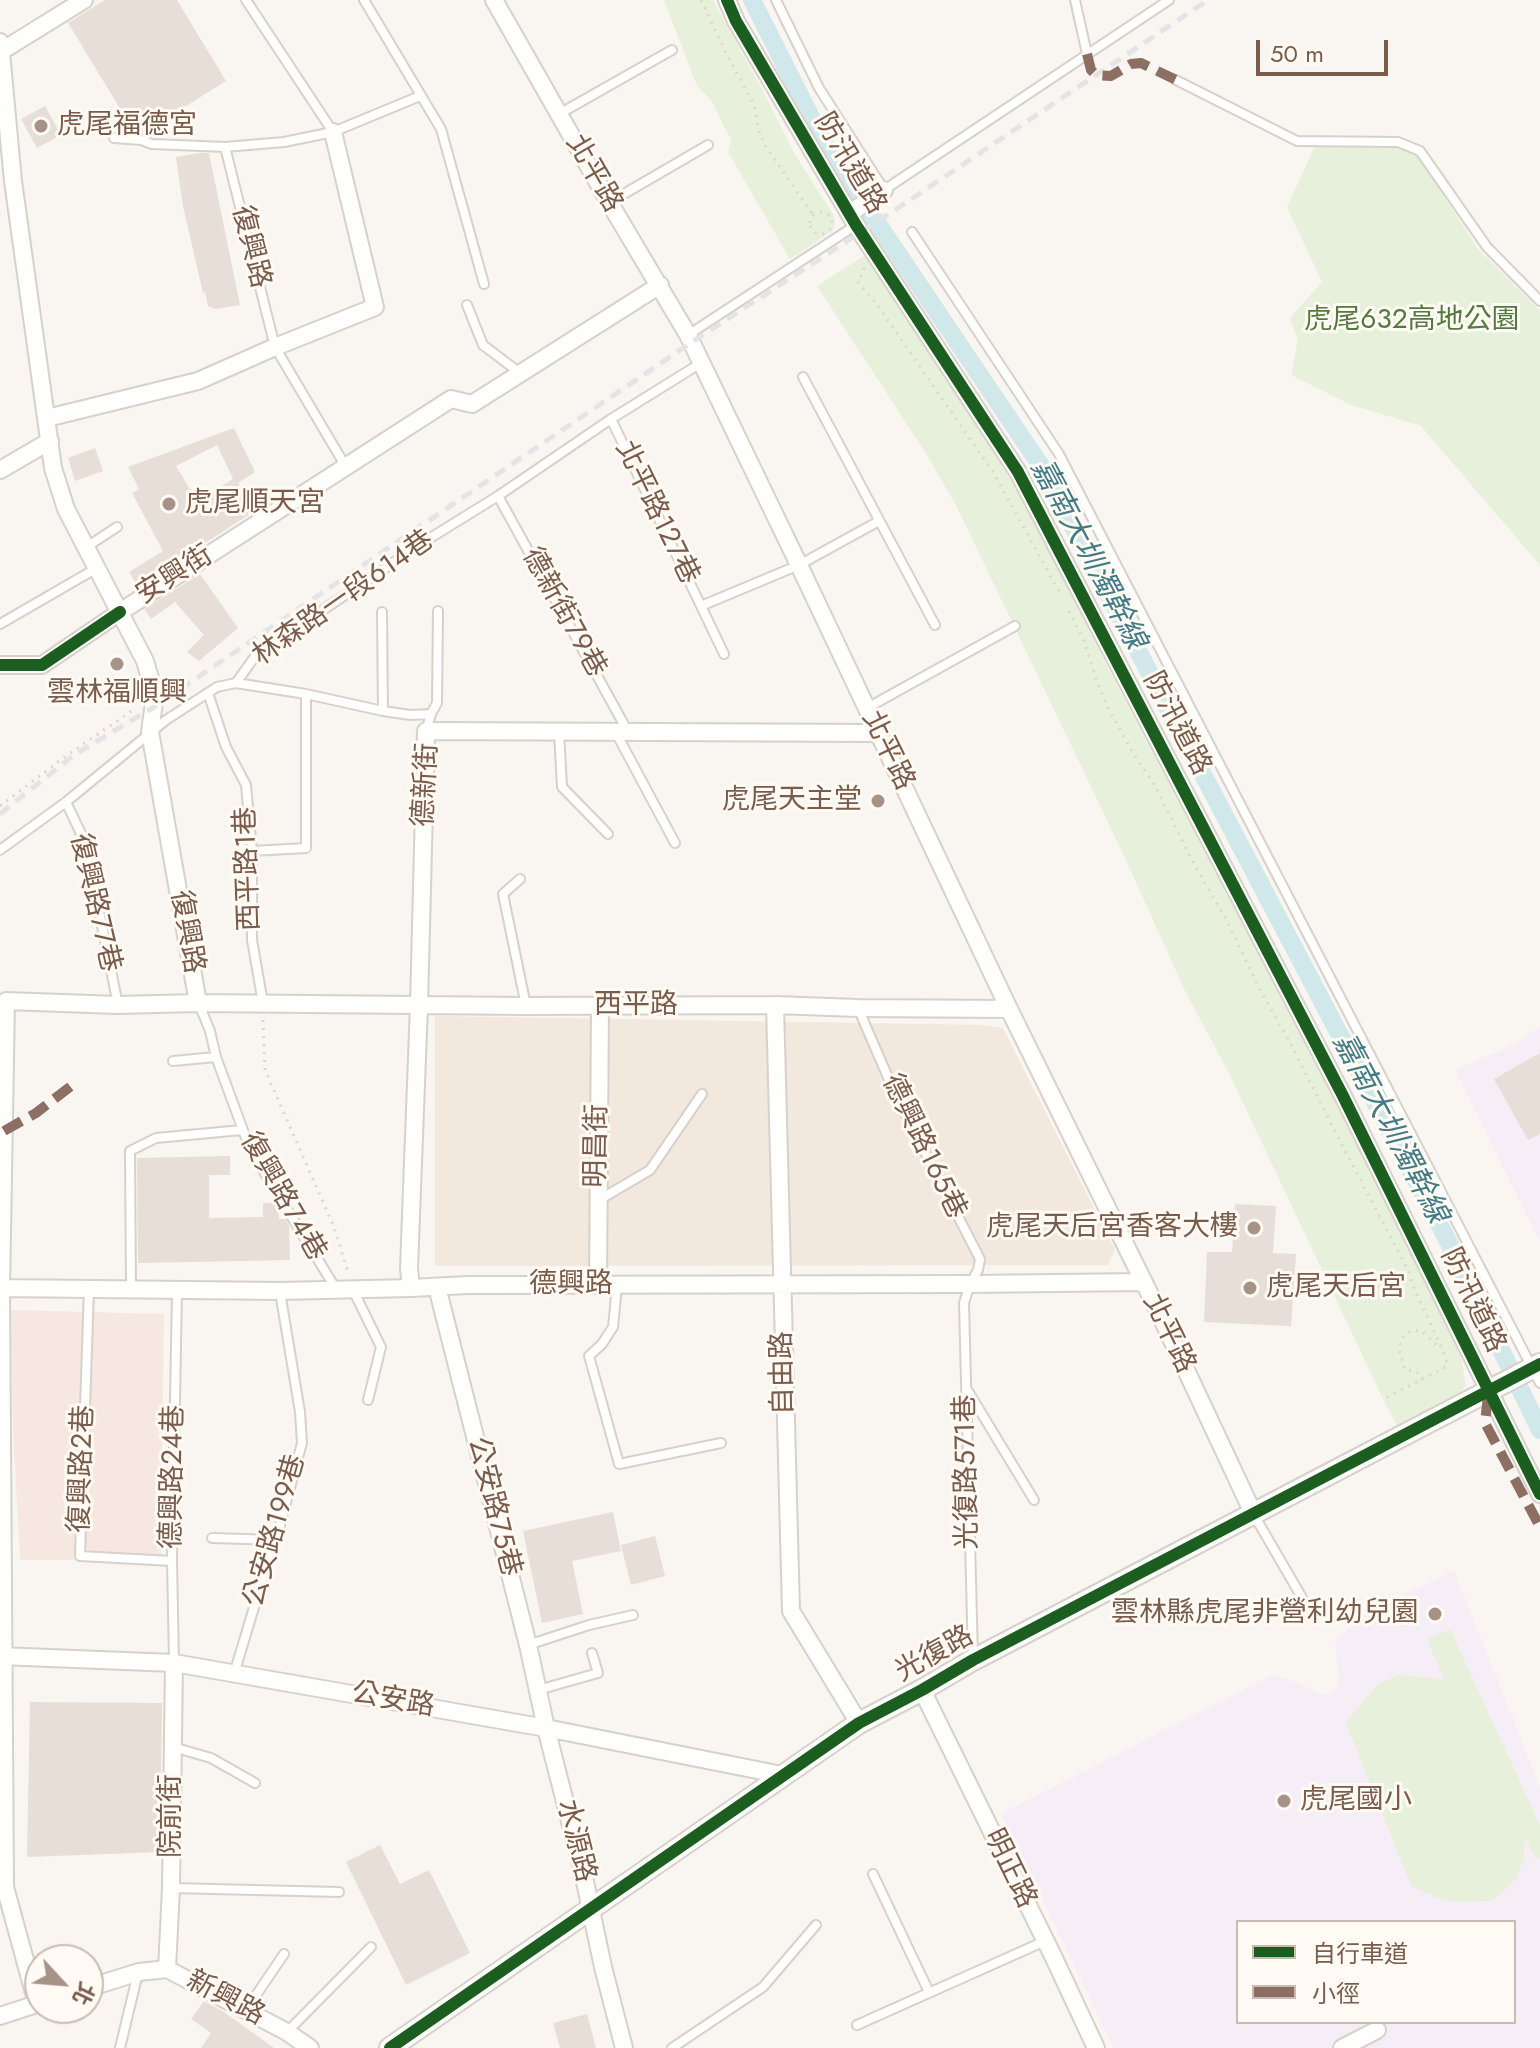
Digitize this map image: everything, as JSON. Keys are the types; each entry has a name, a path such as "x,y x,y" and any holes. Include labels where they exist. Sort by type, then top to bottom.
{"street":[{"path":"0,52 84,0"},
{"name":"北平路","path":"494,0 688,335 1254,1515"},
{"name":"防汛道路","path":"727,0 736,21 853,219 1018,472 1343,1096 1493,1390 1540,1494"},
{"name":"復興路","path":"0,42 7,184 53,468 61,495 85,548 145,661 155,695 150,732 198,1003 118,1005 6,1001 0,1288 5,1887 24,1954"},
{"path":"47,418 198,381 375,307 333,132"},
{"path":"853,219 884,190"},
{"name":"安興街","path":"0,665 42,665 451,399 472,404 660,285"},
{"path":"0,470 50,441"},
{"name":"德新街","path":"411,1288 409,1268 426,731 879,733"},
{"name":"西平路","path":"198,1003 1009,1009"},
{"name":"自由路","path":"775,1005 791,1611 859,1723"},
{"name":"明昌街","path":"598,1285 600,1007"},
{"name":"德興路","path":"0,1288 280,1291 467,1285 1143,1282"},
{"name":"公安路75巷","path":"437,1287 528,1645 546,1728"},
{"name":"光復路","path":"390,2048 859,1723 973,1660 1493,1390 1534,1372"},
{"name":"公安路","path":"1,1656 174,1663 546,1728 782,1775"},
{"name":"院前街","path":"167,1969 174,1663"},
{"name":"明正路","path":"922,1690 1096,2048"},
{"name":"水源路","path":"546,1728 624,2048"},
{"name":"新興路","path":"104,1983 139,1972 167,1969 287,2032 310,2048"},
{"path":"0,2016 24,2008"},
{"path":"1342,2048 1377,2030"}],"lane":[{"path":"246,0 333,132"},
{"path":"364,0 441,129 484,284"},
{"path":"776,0 819,88 884,190 1169,0"},
{"path":"1075,0 1087,54"},
{"path":"559,114 672,50"},
{"path":"1176,80 1297,141 1398,142 1420,151 1487,247 1540,301"},
{"path":"114,138 152,144 225,147 284,142 333,132 420,96"},
{"path":"609,202 708,145"},
{"name":"復興路","path":"225,147 275,347"},
{"path":"688,335 853,219"},
{"path":"912,232 1059,454 1534,1372"},
{"path":"467,305 483,345 521,373"},
{"path":"275,347 346,468"},
{"name":"林森路一段614巷","path":"0,850 66,802 150,732 217,687 236,683 256,655 611,419 702,363"},
{"path":"803,377 935,625"},
{"name":"北平路127巷","path":"611,419 724,654"},
{"name":"德新街79巷","path":"498,496 621,731 675,843"},
{"name":"北平路127巷","path":"701,606 799,565 879,521"},
{"path":"85,548 117,527"},
{"path":"0,624 97,568"},
{"path":"426,731 437,703 438,611"},
{"path":"382,612 383,711"},
{"path":"867,709 1015,626"},
{"path":"236,683 383,711 431,714"},
{"name":"西平路1巷","path":"208,693 226,747 246,785 252,851 252,940 263,1005"},
{"path":"252,851 306,848 306,694"},
{"path":"559,731 562,787 608,834"},
{"name":"復興路77巷","path":"66,802 85,842 118,1005"},
{"path":"520,879 503,894 526,1006"},
{"name":"復興路74巷","path":"198,1003 250,1149 381,1347 368,1400"},
{"name":"德興路165巷","path":"858,1008 896,1096 980,1259 970,1284"},
{"path":"173,1061 216,1057"},
{"path":"598,1201 650,1170 702,1094"},
{"path":"131,1290 130,1151 156,1138 242,1130"},
{"name":"光復路571巷","path":"970,1284 964,1303 973,1660"},
{"path":"617,1286 613,1327 589,1356 619,1464 721,1443"},
{"name":"復興路2巷","path":"89,1289 80,1556 172,1561"},
{"name":"德興路24巷","path":"174,1663 172,1561 177,1291"},
{"name":"公安路199巷","path":"234,1674 276,1540 302,1443 300,1412 280,1291"},
{"path":"967,1389 1034,1500"},
{"path":"1254,1515 1308,1608"},
{"path":"212,1538 276,1540"},
{"path":"528,1645 589,1625 633,1615"},
{"path":"538,1690 598,1673 592,1653"},
{"path":"172,1746 211,1758 255,1783"},
{"path":"873,1874 929,1992"},
{"path":"171,1888 339,1892"},
{"path":"672,2048 763,1987 816,1925"},
{"path":"857,2025 1045,1941"},
{"path":"287,2032 371,1947"},
{"path":"246,2010 284,1954"},
{"path":"120,2048 139,1972"}],"path":[{"path":"701,0 754,104 759,131 766,147 814,216"},
{"path":"819,213 828,215 832,222 830,229 822,234 813,232 810,224 814,216 819,213"},
{"path":"871,248 859,257 864,269 857,281 876,303 993,472 1059,591"},
{"path":"1067,605 1084,641 1109,710 1155,786 1226,919 1260,990 1409,1272 1443,1351 1446,1367 1383,1399"},
{"path":"0,806 155,695"},
{"path":"263,1005 265,1070 334,1227 345,1289"},
{"path":"1422,1380 1416,1371 1405,1370 1399,1347 1405,1334 1412,1330 1422,1331 1443,1351"}],"shaded area":[{"path":"435,1016 981,1025 1003,1028 1115,1250 1108,1265 435,1266"},
{"path":"1540,1026 1540,1242 1455,1070 1513,1045"},
{"path":"11,1310 164,1314 161,1559 20,1560"},
{"name":"虎尾國小","path":"1454,1571 1540,1787 1540,2048 1114,2048 1001,1814 1274,1674 1328,1696 1339,1684 1335,1641 1364,1614"}],"green space":[{"path":"664,0 713,0 794,153 834,216 832,231 790,259 728,152 731,139 712,101 697,86"},
{"name":"虎尾632高地公園","path":"1315,146 1396,146 1417,154 1478,249 1540,311 1540,565 1421,426 1349,404 1291,375 1298,340 1290,318 1322,282 1287,207"},
{"path":"867,254 1011,480 1045,540 1105,662 1420,1267 1460,1353 1466,1385 1460,1392 1397,1425 1228,1071 1186,993 1126,860 957,507 927,455 817,286"},
{"path":"1450,1629 1540,1826 1540,1857 1536,1859 1525,1837 1524,1859 1515,1880 1492,1901 1453,1902 1411,1886 1346,1722 1378,1684 1398,1675 1444,1679 1427,1639"}],"building":[{"path":"105,0 177,0 226,81 143,133 135,133 68,23"},
{"name":"虎尾福德宮","path":"45,106 61,135 37,148 21,119"},
{"path":"209,153 240,305 215,309 208,306 203,293 183,206 176,157"},
{"path":"234,428 255,472 238,483 256,510 138,587 129,572 163,551 132,493 139,489 128,467","holes":["217,445 233,479 197,501 176,466"]},
{"path":"95,448 103,471 75,481 68,458"},
{"path":"200,574 238,628 199,661 187,652 204,635 175,602 151,619 144,609"},
{"path":"1540,1053 1540,1134 1528,1140 1494,1079"},
{"path":"230,1156 230,1175 209,1175 209,1218 263,1217 263,1203 275,1203 279,1219 285,1219 289,1226 290,1260 138,1263 137,1158"},
{"name":"虎尾天后宮","path":"1235,1204 1276,1206 1273,1253 1296,1254 1291,1326 1204,1322 1207,1252 1232,1252"},
{"path":"613,1512 621,1551 572,1561 583,1614 542,1623 523,1531"},
{"path":"655,1536 665,1576 631,1585 621,1545"},
{"path":"30,1702 162,1703 160,1852 27,1857"},
{"path":"380,1845 400,1884 429,1870 470,1953 406,1985 346,1862"},
{"path":"204,2001 274,2048 201,2048 211,2033 191,2019"},
{"path":"587,2014 596,2048 560,2048 553,2023"}],"waterway":[{"name":"嘉南大圳濁幹線","path":"752,0 826,147 1041,466 1449,1243 1540,1430"}],"railway":[{"path":"0,814 74,755 154,707 692,342 1208,0"}],"marked path":[{"path":"1087,54 1091,70 1096,75 1111,76 1131,64 1141,63 1176,80"},
{"path":"4,1131 36,1113 75,1083"},
{"path":"1488,1396 1485,1423 1540,1527"}],"cycle path":[{"path":"727,0 736,21 856,225 1018,472 1343,1096 1540,1494"},
{"path":"0,665 42,665 120,612"},
{"path":"390,2048 859,1723 973,1660 1540,1364"}],"place":[{"name":"虎尾福德宮","path":"41,126"},
{"name":"虎尾順天宮","path":"169,504"},
{"name":"雲林福順興","path":"117,664"},
{"name":"虎尾天主堂","path":"878,801"},
{"name":"虎尾天后宮香客大樓","path":"1254,1228"},
{"name":"虎尾天后宮","path":"1250,1288"},
{"name":"雲林縣虎尾非營利幼兒園","path":"1435,1614"},
{"name":"虎尾國小","path":"1284,1801"}]}
